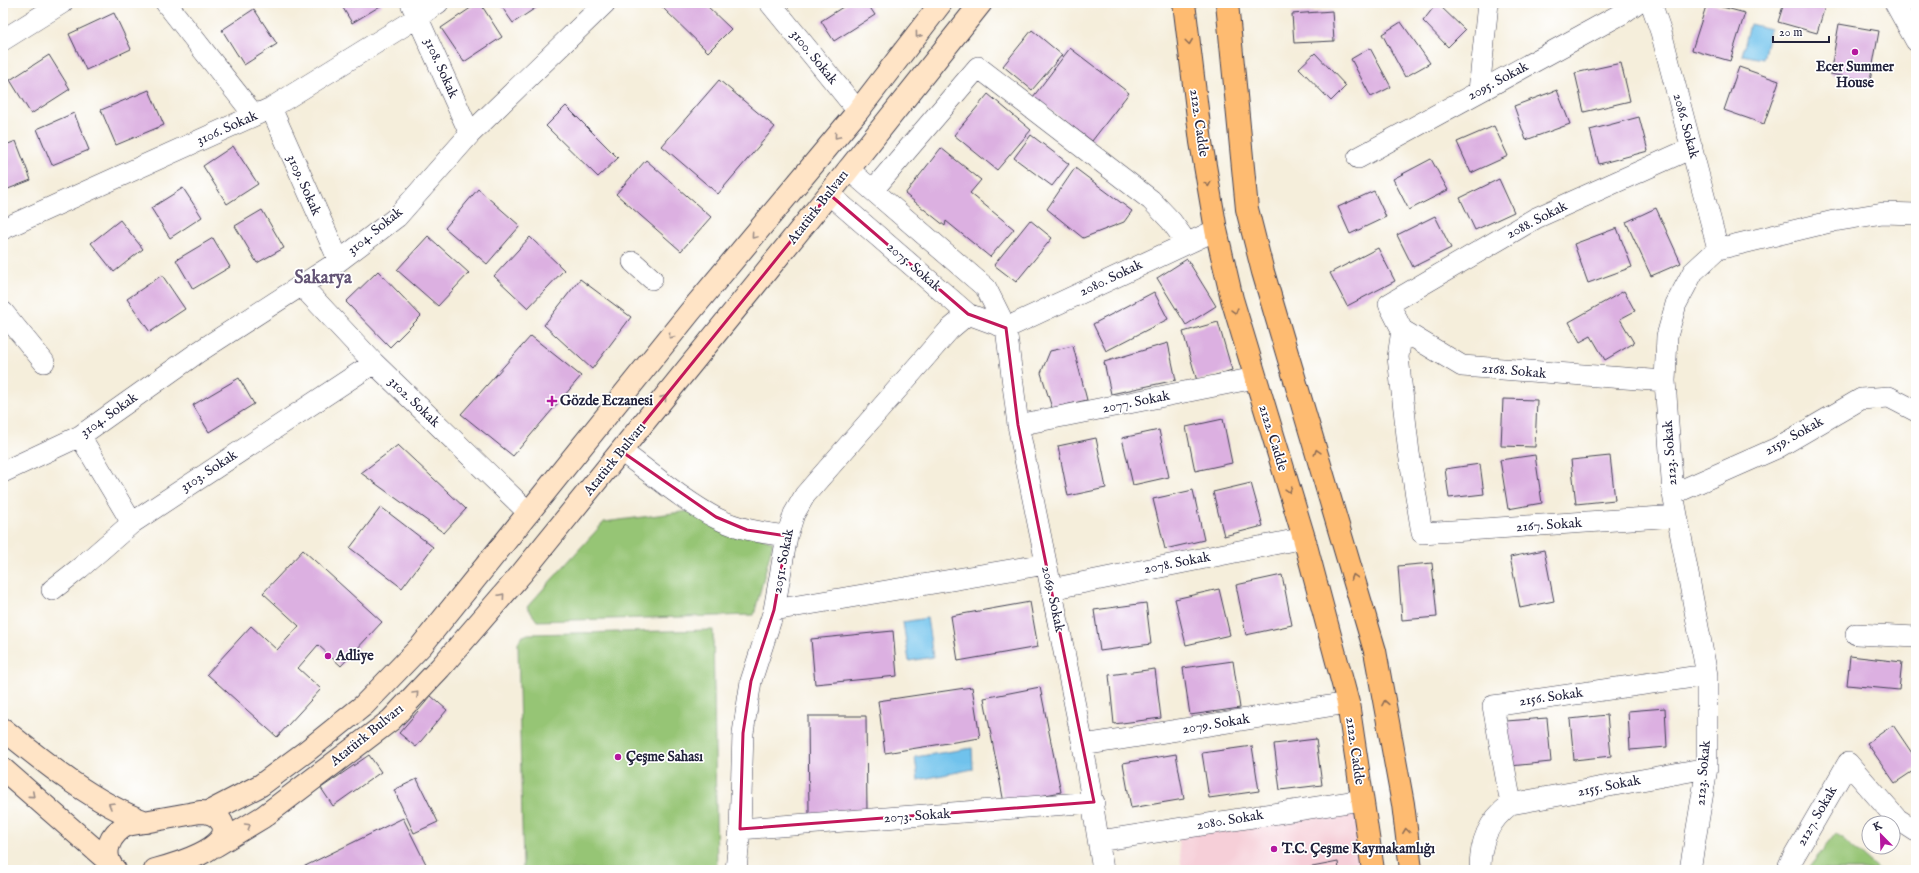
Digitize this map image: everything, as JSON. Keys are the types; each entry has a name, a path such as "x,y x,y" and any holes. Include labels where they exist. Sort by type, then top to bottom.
{"highway":[{"name":"2122. Cadde","path":"1184,3 1201,142 1216,230 1232,299 1254,378 1304,538 1348,704 1373,870"},
{"path":"1227,4 1247,209 1263,272 1345,545 1375,651 1403,804 1411,870"}],"main road":[{"name":"Atatürk Bulvarı","path":"112,866 107,850 110,841 118,830 127,825 200,812 209,812 261,785 364,705 422,645 690,312 858,111 941,3"},
{"name":"Atatürk Bulvarı","path":"173,867 215,846 263,817 391,720 440,668 522,573 829,194 981,3"},
{"path":"3,729 67,778 129,816 146,822"},
{"path":"3,768 112,866"},
{"path":"209,812 219,820 224,829 222,836 215,846"}],"street":[{"path":"3,40 62,3"},
{"name":"3109. Sokak","path":"166,3 262,111 339,261"},
{"name":"3106. Sokak","path":"3,229 262,111 414,10 438,3"},
{"name":"3104. Sokak","path":"3,472 80,436 197,353 339,261 397,217 470,134 605,3"},
{"name":"3100. Sokak","path":"770,3 858,111"},
{"path":"1479,91 1488,3"},
{"name":"2095. Sokak","path":"1358,158 1623,13 1637,3"},
{"name":"2086. Sokak","path":"1651,3 1692,148 1718,249"},
{"path":"1895,3 1916,41"},
{"name":"3108. Sokak","path":"414,10 470,134"},
{"path":"873,190 978,67 1150,200 1171,221 1187,243"},
{"name":"2088. Sokak","path":"1402,330 1389,304 1536,218 1692,148"},
{"name":"2069. Sokak","path":"848,169 986,288 1006,328 1018,425 1094,802 1103,870"},
{"name":"2075. Sokak","path":"829,194 968,314 1006,328"},
{"name":"2123. Sokak","path":"1690,870 1707,768 1708,675 1673,494 1665,381 1667,336 1676,304 1693,272 1718,249 1834,221 1883,213 1916,214"},
{"name":"2080. Sokak","path":"1006,328 1216,230"},
{"path":"633,262 652,279"},
{"name":"3102. Sokak","path":"302,286 374,364 529,513"},
{"path":"3,312 44,362"},
{"name":"2051. Sokak","path":"736,870 740,829 742,733 751,681 774,610 787,536 794,514 805,495 950,330 968,314"},
{"name":"2168. Sokak","path":"1402,330 1462,366 1665,381"},
{"name":"2167. Sokak","path":"1402,330 1398,357 1409,453 1422,533 1677,516"},
{"name":"3103. Sokak","path":"52,590 80,568 132,522 374,364"},
{"name":"2077. Sokak","path":"1018,425 1254,378"},
{"name":"2159. Sokak","path":"1673,494 1777,448 1861,399 1890,397 1916,411"},
{"path":"80,436 132,522"},
{"path":"621,451 701,509 716,518 747,530 787,536"},
{"name":"2078. Sokak","path":"1051,589 1304,538"},
{"path":"774,610 1046,564"},
{"path":"1856,634 1916,637"},
{"name":"2156. Sokak","path":"1511,804 1493,706 1708,675"},
{"name":"2079. Sokak","path":"1083,745 1348,704"},
{"name":"2127. Sokak","path":"1789,870 1789,866 1848,764 1896,818 1916,831"},
{"name":"2155. Sokak","path":"1511,804 1707,768"},
{"name":"2080. Sokak","path":"1099,841 1362,800"},
{"name":"2073. Sokak","path":"740,829 1094,802"},
{"path":"1480,870 1481,849 1486,833 1496,817 1511,804"}],"highlighted area":[{"path":"829,194 968,314 1006,328 1018,425 1094,802 740,829 743,733 751,681 774,610 787,536 747,530 716,517 621,451"}],"shaded area":[{"name":"T.C. Çeşme Kaymakamlığı","path":"1362,800 1373,870 1182,870 1176,828"}],"green space":[{"path":"697,510 773,542 754,615 537,621 527,607 604,522"},
{"name":"Çeşme Sahası","path":"713,630 717,870 523,870 518,643 521,637 528,634"},
{"path":"1836,833 1879,870 1807,870"}],"water":[{"path":"1750,24 1770,29 1763,59 1742,55"},
{"path":"927,618 933,657 909,661 903,622"},
{"path":"972,748 973,769 918,780 915,757"}],"building":[{"path":"340,3 381,3 382,5 352,23"},
{"path":"480,3 502,37 464,62 441,28"},
{"path":"499,3 543,3 513,23"},
{"path":"664,3 704,3 731,29 708,52 661,6"},
{"path":"849,3 867,3 875,15 834,41 821,21"},
{"path":"1437,3 1465,30 1448,47 1423,21"},
{"path":"1707,3 1745,13 1730,61 1692,50"},
{"path":"1784,3 1826,3 1817,33 1778,22"},
{"path":"254,9 277,44 244,65 222,30"},
{"path":"1332,11 1334,41 1294,43 1292,14"},
{"path":"114,13 131,49 86,70 69,34"},
{"path":"1401,22 1430,63 1405,77 1382,34"},
{"name":"Ecer Summer House","path":"1839,24 1879,31 1870,81 1830,74"},
{"path":"1032,30 1062,55 1032,90 1003,66"},
{"path":"1070,48 1129,93 1092,141 1033,97"},
{"path":"1370,48 1391,87 1371,97 1351,59"},
{"path":"1315,53 1346,86 1331,101 1299,68"},
{"path":"49,55 70,89 31,114 10,80"},
{"path":"1621,63 1630,101 1584,112 1575,73"},
{"path":"1739,67 1779,81 1764,124 1724,110"},
{"path":"719,80 775,127 718,194 662,146"},
{"path":"149,90 164,125 116,145 101,110"},
{"path":"1557,90 1570,124 1526,140 1514,106"},
{"path":"988,94 1031,130 997,170 954,135"},
{"path":"566,106 618,158 598,177 546,126"},
{"path":"74,113 89,150 52,165 37,129"},
{"path":"1639,117 1648,151 1599,164 1590,130"},
{"path":"1494,126 1508,156 1471,173 1457,142"},
{"path":"1031,135 1069,164 1052,186 1014,158"},
{"path":"16,141 31,180 3,191 3,146"},
{"path":"233,146 258,184 227,204 203,166"},
{"path":"941,148 981,180 970,193 1014,229 990,257 946,221 945,226 905,194"},
{"path":"1431,159 1448,190 1409,210 1393,179"},
{"path":"646,160 711,217 681,251 616,194"},
{"path":"1075,168 1132,211 1124,222 1083,238 1047,209"},
{"path":"1499,179 1514,212 1475,230 1460,198"},
{"path":"183,188 202,217 170,238 151,208"},
{"path":"478,189 520,226 487,264 445,228"},
{"path":"1374,191 1386,217 1350,234 1338,207"},
{"path":"1656,208 1681,263 1651,276 1626,222"},
{"path":"262,210 284,248 257,263 235,226"},
{"path":"1435,216 1451,248 1413,267 1397,235"},
{"path":"120,220 143,249 114,272 91,243"},
{"path":"1030,220 1052,238 1016,282 994,265"},
{"path":"1617,228 1632,267 1588,283 1574,244"},
{"path":"428,236 469,273 438,306 397,270"},
{"path":"530,237 564,270 528,308 494,276"},
{"path":"213,238 230,267 193,289 176,260"},
{"path":"1378,248 1395,281 1347,306 1330,273"},
{"path":"1187,259 1216,306 1186,325 1157,278"},
{"path":"378,271 421,316 390,347 346,302"},
{"path":"162,275 185,309 150,332 127,299"},
{"path":"580,279 631,317 592,369 544,325"},
{"path":"1624,291 1635,311 1620,319 1634,343 1605,360 1591,336 1580,342 1569,322"},
{"path":"1154,292 1168,319 1106,351 1093,324"},
{"path":"1218,322 1232,370 1197,381 1183,332"},
{"path":"531,336 581,376 513,456 461,414"},
{"path":"1168,343 1176,380 1111,394 1104,362"},
{"path":"1073,346 1087,400 1052,408 1041,373 1050,351"},
{"path":"239,378 254,404 209,432 193,405"},
{"path":"1503,399 1537,400 1535,447 1501,446"},
{"path":"1223,419 1232,463 1195,471 1186,427"},
{"path":"1159,430 1169,477 1133,485 1122,438"},
{"path":"1096,438 1106,488 1068,496 1058,446"},
{"path":"398,445 466,509 444,533 361,473"},
{"path":"1535,455 1542,503 1508,509 1500,460"},
{"path":"1610,456 1615,500 1576,504 1571,460"},
{"path":"1480,464 1484,494 1449,498 1445,469"},
{"path":"1251,483 1263,526 1224,536 1213,492"},
{"path":"1193,490 1204,540 1165,549 1153,499"},
{"path":"381,507 433,547 402,588 350,548"},
{"path":"303,550 382,622 341,666 318,645 298,668 321,689 277,737 207,674 251,626 277,650 299,626 263,593"},
{"path":"1544,550 1554,601 1520,608 1510,557"},
{"path":"1432,563 1437,617 1402,620 1398,566"},
{"path":"1282,575 1292,625 1246,635 1236,585"},
{"path":"1219,589 1230,635 1186,645 1175,599"},
{"path":"1030,602 1038,647 958,661 951,616"},
{"path":"1146,603 1151,644 1100,651 1094,610"},
{"path":"893,631 897,676 815,684 811,639"},
{"path":"1850,656 1902,662 1899,690 1847,685"},
{"path":"1233,661 1240,708 1190,715 1183,668"},
{"path":"1155,669 1161,718 1114,724 1109,675"},
{"path":"972,687 980,738 885,753 878,701"},
{"path":"1040,687 1061,792 1004,803 984,698"},
{"path":"431,696 447,710 416,747 399,733"},
{"path":"1665,708 1667,747 1630,750 1628,711"},
{"path":"1607,715 1611,756 1574,760 1570,719"},
{"path":"808,716 866,716 867,813 809,814"},
{"path":"1547,718 1551,762 1510,766 1506,721"},
{"path":"1893,725 1916,759 1916,769 1895,783 1867,743"},
{"path":"1316,739 1322,785 1280,790 1274,744"},
{"path":"1252,746 1259,791 1209,798 1202,753"},
{"path":"1176,754 1184,799 1131,808 1123,763"},
{"path":"369,755 381,772 333,806 321,788"},
{"path":"417,779 438,822 414,833 394,790"},
{"path":"403,818 426,864 414,870 297,870"},
{"name":"T.C. Çeşme Kaymakamlığı","path":"1338,862 1339,870 1302,870 1302,869"}],"place":[{"name":"Ecer Summer House","path":"1855,52"},
{"name":"Gözde Eczanesi","path":"552,401"},
{"name":"Adliye","path":"328,656"},
{"name":"Çeşme Sahası","path":"618,757"},
{"name":"T.C. Çeşme Kaymakamlığı","path":"1274,849"}],"district":[{"name":"Sakarya","path":"323,278"}]}
